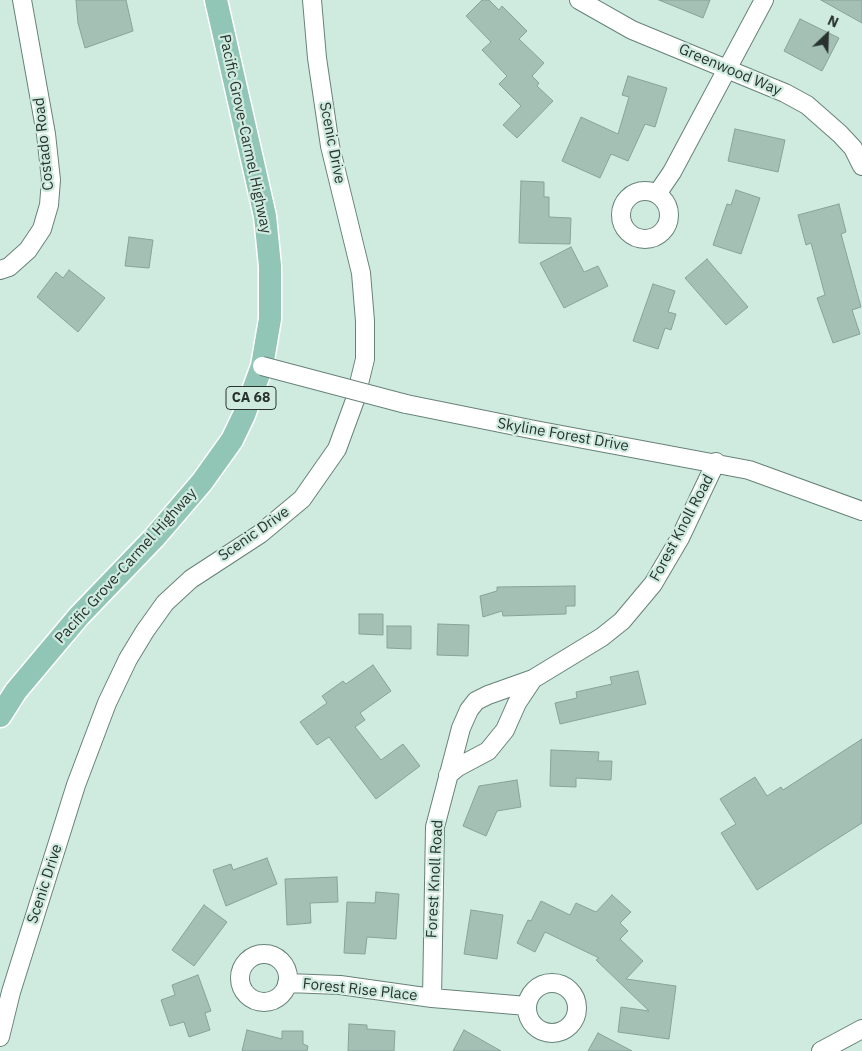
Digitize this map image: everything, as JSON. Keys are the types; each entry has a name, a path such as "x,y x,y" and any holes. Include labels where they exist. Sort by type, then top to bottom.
{"main road":[{"name":"Pacific Grove-Carmel Highway","path":"0,716 16,691 79,616 154,538 202,482 232,440 244,415 262,366 270,319 270,266 265,216 216,0"}],"street":[{"name":"Costado Road","path":"0,270 9,267 28,250 42,229 50,205 51,180 46,134 22,0"},
{"name":"Scenic Drive","path":"0,1037 11,992 76,785 107,703 128,659 145,630 165,603 191,579 260,534 302,499 336,449 355,400 365,359 365,321 361,273 330,146 317,58 312,0"},
{"name":"Greenwood Way","path":"579,0 632,30 729,69 807,105 824,118 846,141 862,166"},
{"path":"657,194 672,172 729,69 764,0"},
{"name":"Skyline Forest Drive","path":"262,366 406,404 536,430 716,462 791,483 862,510"},
{"name":"Forest Knoll Road","path":"432,998 436,827 461,728 469,710 476,701 507,687 533,679 602,638 637,606 653,584 680,538 716,462"},
{"path":"448,775 458,767 488,751 505,730 517,702 533,679"},
{"name":"Forest Rise Place","path":"287,983 340,985 432,998 527,1006"},
{"path":"821,1051 862,1029"}],"building":[{"path":"76,0 126,0 133,31 85,48 78,23"},
{"path":"482,0 489,0 499,10 502,6 527,31 519,39 544,63 532,76 539,83 537,86 553,101 517,138 503,125 521,106 499,84 507,76 482,50 491,42 466,16"},
{"path":"659,0 710,0 703,18"},
{"path":"821,0 862,0 862,23 844,13"},
{"path":"800,19 839,38 822,71 784,51"},
{"path":"628,76 667,88 655,127 645,124 628,161 611,154 600,178 562,161 581,117 618,134 629,97 622,95"},
{"path":"735,129 785,140 778,172 728,161"},
{"path":"521,181 544,182 544,197 549,197 549,217 571,218 570,244 519,243"},
{"path":"736,190 760,198 741,254 713,245 727,204 731,205"},
{"path":"839,204 846,232 841,234 861,307 852,310 860,334 833,343 817,298 825,295 811,243 806,245 798,215"},
{"path":"129,237 153,240 149,268 125,266"},
{"path":"571,247 584,272 598,266 608,286 564,308 540,263"},
{"path":"707,259 748,307 726,325 685,278"},
{"path":"69,270 105,298 78,332 37,297 56,272 63,278"},
{"path":"653,284 675,291 668,312 676,314 671,330 665,328 658,349 633,341"},
{"path":"575,586 575,606 566,606 566,614 503,616 502,611 483,617 480,596 497,591 497,587"},
{"path":"359,614 383,614 383,635 359,634"},
{"path":"438,624 469,625 468,656 437,655"},
{"path":"387,626 411,626 411,649 387,648"},
{"path":"373,665 391,691 360,713 365,720 355,727 381,760 403,744 420,766 376,799 329,737 317,745 300,722 327,703 322,696 343,681 346,684"},
{"path":"638,671 646,704 560,724 555,703 577,698 576,692 612,684 610,677"},
{"path":"862,739 862,823 757,890 721,833 736,824 720,799 755,777 767,796 781,787 783,790"},
{"path":"551,750 599,752 598,761 612,761 611,780 576,778 576,787 550,786"},
{"path":"517,780 521,807 497,811 486,836 463,826 479,786"},
{"path":"267,858 277,884 226,906 213,870 231,864 233,870"},
{"path":"337,877 338,902 310,903 311,923 287,925 285,879"},
{"path":"376,892 399,894 396,939 367,937 365,954 344,953 347,902 375,903"},
{"path":"612,895 631,912 620,923 628,931 620,939 643,961 626,979 676,986 669,1039 618,1032 621,1007 649,1011 596,960 599,958 545,932 535,952 517,943 528,920 531,921 541,901 570,915 576,903 596,912"},
{"path":"204,905 227,922 194,966 172,950"},
{"path":"471,910 503,915 497,959 464,954"},
{"path":"198,975 211,1011 205,1013 210,1030 189,1037 184,1022 170,1026 161,1000 175,995 172,985"},
{"path":"349,1024 367,1025 367,1029 395,1031 394,1051 348,1051"},
{"path":"247,1030 282,1039 282,1031 303,1031 303,1044 308,1046 307,1051 242,1051"},
{"path":"464,1030 501,1051 453,1051"},
{"path":"598,1033 632,1051 588,1051"}]}
